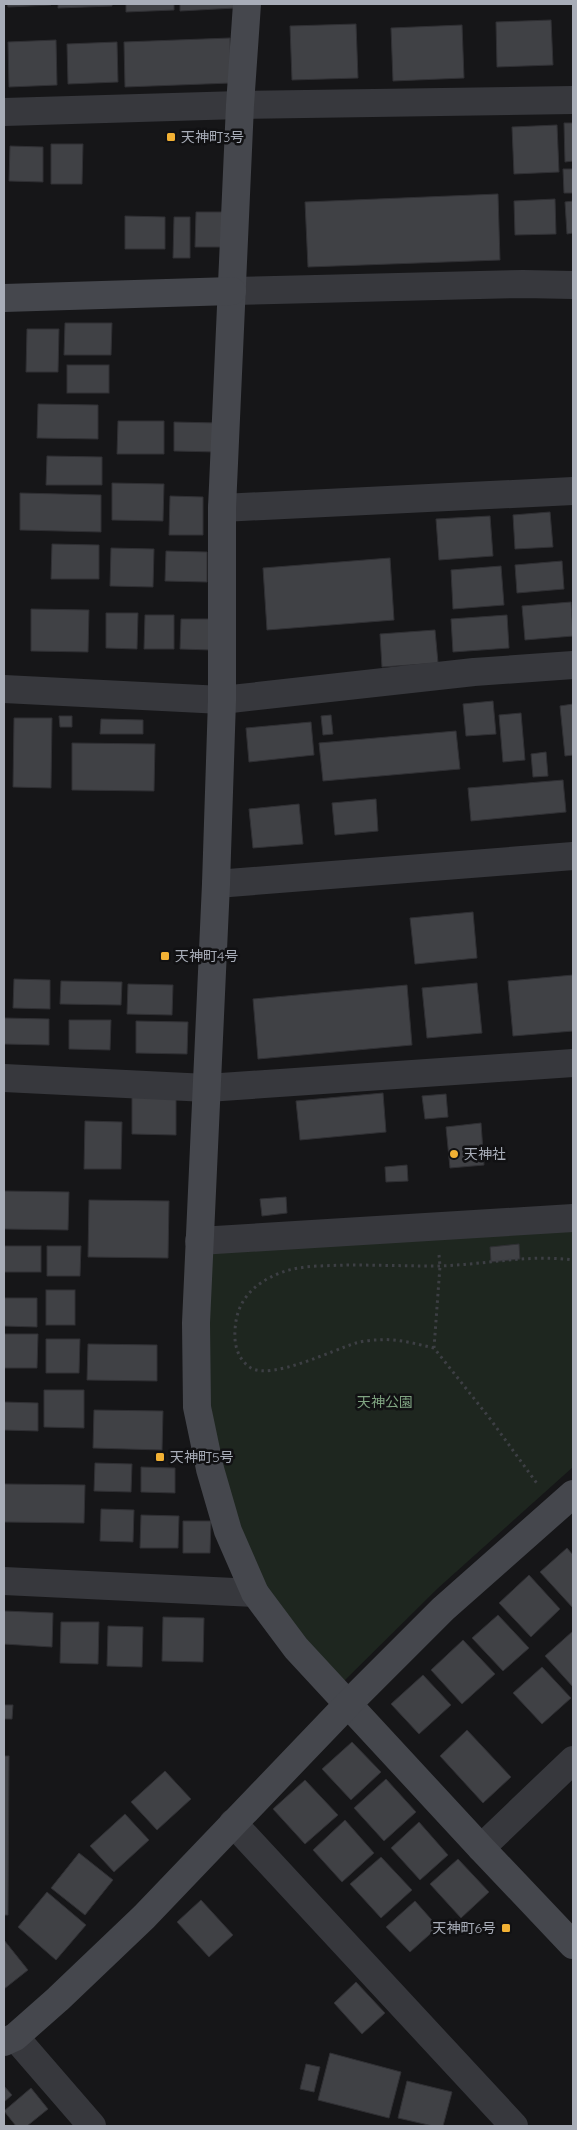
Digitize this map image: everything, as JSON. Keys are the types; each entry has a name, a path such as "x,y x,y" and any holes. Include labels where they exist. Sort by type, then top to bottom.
{"street":[{"path":"247,4 240,105 222,508 222,700 216,884 196,1323 197,1407 210,1469 228,1531 255,1593 296,1648 573,1945"},
{"path":"4,112 240,105 573,100"},
{"path":"4,298 524,284 573,285"},
{"path":"222,508 573,491"},
{"path":"4,689 222,700 474,672 573,665"},
{"path":"216,884 573,856"},
{"path":"4,1078 206,1088 573,1063"},
{"path":"199,1241 573,1218"},
{"path":"92,2126 9,2040 58,1999 144,1917 348,1704 443,1608 564,1501"},
{"path":"4,1581 255,1593"},
{"path":"481,1848 573,1760"},
{"path":"233,1823 514,2126"}],"path":[{"path":"434,1348 440,1266 436,1227"},
{"path":"564,1501 491,1420 434,1348 402,1341 380,1339 357,1343 293,1366 272,1370 251,1368 239,1356 235,1341 236,1316 245,1297 259,1284 280,1273 299,1268 440,1266 530,1257 573,1260"}],"green space":[{"name":"天神公園","path":"573,1215 573,1467 437,1589 342,1683 301,1638 256,1572 220,1463 209,1394 204,1243"}],"building":[{"path":"7,4 51,4 51,5 8,7"},
{"path":"58,4 112,4 112,6 58,8"},
{"path":"126,4 174,4 174,10 126,12"},
{"path":"180,4 235,4 235,8 180,11"},
{"path":"551,20 553,65 497,67 496,22"},
{"path":"356,24 358,78 292,80 290,26"},
{"path":"462,25 464,78 393,81 391,28"},
{"path":"230,38 231,83 125,87 124,42"},
{"path":"56,40 57,85 9,87 8,42"},
{"path":"117,42 118,82 68,84 67,44"},
{"path":"564,123 573,123 573,161 565,162"},
{"path":"557,125 559,172 514,174 512,127"},
{"path":"51,144 83,144 82,184 51,184"},
{"path":"10,146 43,147 43,182 9,181"},
{"path":"563,169 573,169 573,193 564,193"},
{"path":"498,194 500,260 308,267 305,202"},
{"path":"555,199 556,234 515,235 514,201"},
{"path":"573,201 573,233 567,234 565,202"},
{"path":"196,212 225,212 225,247 195,247"},
{"path":"125,216 165,217 165,249 125,249"},
{"path":"174,217 190,217 190,258 173,258"},
{"path":"65,323 112,323 111,355 64,355"},
{"path":"27,329 59,329 58,372 26,372"},
{"path":"67,365 109,365 109,393 67,393"},
{"path":"38,404 98,405 98,439 37,438"},
{"path":"118,421 164,421 164,454 117,454"},
{"path":"174,422 218,423 217,452 174,451"},
{"path":"47,456 102,457 102,485 46,485"},
{"path":"112,483 164,484 163,521 112,520"},
{"path":"20,493 101,495 101,532 20,530"},
{"path":"170,496 203,497 203,535 169,535"},
{"path":"550,512 553,547 515,549 513,515"},
{"path":"490,516 493,556 439,560 436,519"},
{"path":"52,544 99,545 99,579 51,579"},
{"path":"111,548 154,549 153,587 110,586"},
{"path":"166,551 207,552 207,582 165,581"},
{"path":"390,558 394,620 267,630 263,568"},
{"path":"562,561 564,589 517,593 515,565"},
{"path":"501,566 504,605 453,609 451,570"},
{"path":"571,602 573,636 525,640 522,606"},
{"path":"31,609 89,610 88,652 31,651"},
{"path":"106,613 138,613 137,649 106,648"},
{"path":"145,615 174,615 174,649 144,649"},
{"path":"507,615 509,648 453,652 451,619"},
{"path":"181,619 212,619 211,650 180,649"},
{"path":"435,630 438,663 382,667 380,634"},
{"path":"493,701 496,734 466,736 463,704"},
{"path":"573,704 573,755 565,756 560,706"},
{"path":"521,713 525,760 503,762 499,715"},
{"path":"331,715 333,734 323,735 321,716"},
{"path":"59,716 72,716 72,727 60,727"},
{"path":"14,718 52,718 51,788 13,787"},
{"path":"101,719 143,720 143,734 100,734"},
{"path":"311,722 314,755 249,762 246,728"},
{"path":"456,731 460,769 323,781 319,743"},
{"path":"72,743 155,744 154,791 72,790"},
{"path":"546,752 548,776 533,777 531,754"},
{"path":"563,780 566,812 471,821 468,788"},
{"path":"376,799 378,831 335,835 332,803"},
{"path":"299,804 303,844 253,848 249,809"},
{"path":"473,912 477,958 415,964 410,918"},
{"path":"573,975 573,1031 513,1036 508,981"},
{"path":"14,979 50,980 50,1009 13,1008"},
{"path":"61,981 122,982 121,1005 60,1004"},
{"path":"477,983 482,1033 427,1038 422,988"},
{"path":"128,984 173,985 172,1015 127,1014"},
{"path":"407,985 412,1045 258,1059 253,999"},
{"path":"4,1018 49,1019 49,1045 4,1044"},
{"path":"69,1020 111,1020 110,1050 69,1049"},
{"path":"136,1021 188,1022 187,1054 136,1053"},
{"path":"383,1093 386,1132 300,1140 296,1101"},
{"path":"446,1094 448,1117 425,1119 422,1096"},
{"path":"132,1095 176,1096 176,1135 132,1134"},
{"path":"85,1121 122,1122 121,1169 84,1169"},
{"path":"481,1123 484,1165 450,1168 446,1127"},
{"path":"407,1165 408,1181 386,1182 385,1167"},
{"path":"4,1191 69,1192 68,1230 4,1229"},
{"path":"286,1197 287,1213 262,1216 260,1199"},
{"path":"89,1200 169,1201 168,1258 88,1257"},
{"path":"519,1244 520,1259 491,1262 490,1247"},
{"path":"4,1246 41,1246 41,1272 4,1272"},
{"path":"47,1246 81,1246 80,1276 47,1276"},
{"path":"46,1290 75,1290 75,1325 46,1325"},
{"path":"4,1298 37,1298 37,1327 4,1326"},
{"path":"4,1334 38,1334 37,1368 4,1368"},
{"path":"46,1339 80,1339 79,1373 46,1373"},
{"path":"88,1344 157,1345 157,1381 87,1380"},
{"path":"44,1390 84,1390 84,1428 44,1427"},
{"path":"4,1402 38,1403 38,1431 4,1430"},
{"path":"94,1410 163,1411 162,1450 93,1448"},
{"path":"95,1463 132,1464 131,1492 94,1491"},
{"path":"141,1467 175,1468 175,1493 141,1492"},
{"path":"4,1484 85,1485 84,1523 4,1522"},
{"path":"101,1509 134,1510 133,1542 100,1541"},
{"path":"141,1515 179,1516 178,1548 140,1548"},
{"path":"183,1521 211,1521 210,1553 183,1553"},
{"path":"567,1548 573,1555 573,1608 540,1572"},
{"path":"529,1575 560,1609 531,1637 499,1603"},
{"path":"4,1611 53,1613 52,1647 4,1644"},
{"path":"498,1615 529,1648 503,1671 472,1638"},
{"path":"163,1617 204,1618 203,1662 162,1661"},
{"path":"61,1622 99,1622 98,1664 60,1663"},
{"path":"108,1626 143,1627 142,1667 107,1666"},
{"path":"573,1631 573,1687 545,1656"},
{"path":"463,1640 495,1674 462,1704 431,1670"},
{"path":"542,1667 571,1698 542,1724 513,1693"},
{"path":"423,1675 451,1705 419,1734 391,1704"},
{"path":"4,1705 13,1705 12,1719 4,1719"},
{"path":"467,1730 511,1777 483,1803 440,1756"},
{"path":"352,1742 381,1772 351,1800 322,1769"},
{"path":"4,1756 9,1756 8,1915 4,1915"},
{"path":"165,1771 191,1799 157,1830 131,1802"},
{"path":"386,1779 416,1812 384,1841 354,1808"},
{"path":"305,1780 338,1815 305,1844 273,1809"},
{"path":"125,1814 149,1840 114,1872 90,1846"},
{"path":"345,1820 374,1853 342,1882 313,1850"},
{"path":"419,1822 448,1855 420,1880 391,1848"},
{"path":"79,1853 113,1880 85,1915 51,1888"},
{"path":"381,1857 412,1890 381,1918 350,1884"},
{"path":"458,1859 489,1892 461,1918 430,1884"},
{"path":"47,1892 86,1925 56,1960 18,1927"},
{"path":"201,1900 233,1935 209,1957 177,1922"},
{"path":"415,1901 438,1927 410,1952 386,1927"},
{"path":"4,1940 28,1970 4,1989"},
{"path":"356,1982 385,2013 362,2034 334,2003"},
{"path":"330,2053 401,2072 389,2118 318,2100"},
{"path":"306,2064 320,2067 314,2092 300,2089"},
{"path":"407,2081 452,2092 443,2126 433,2126 398,2118"},
{"path":"4,2086 12,2095 4,2102"},
{"path":"31,2088 48,2109 27,2126 16,2126 4,2111"}],"place":[{"name":"天神町3号","path":"171,137"},
{"name":"天神町4号","path":"165,956"},
{"name":"天神社","path":"454,1154"},
{"name":"天神町5号","path":"160,1457"},
{"name":"天神町6号","path":"506,1928"}]}
